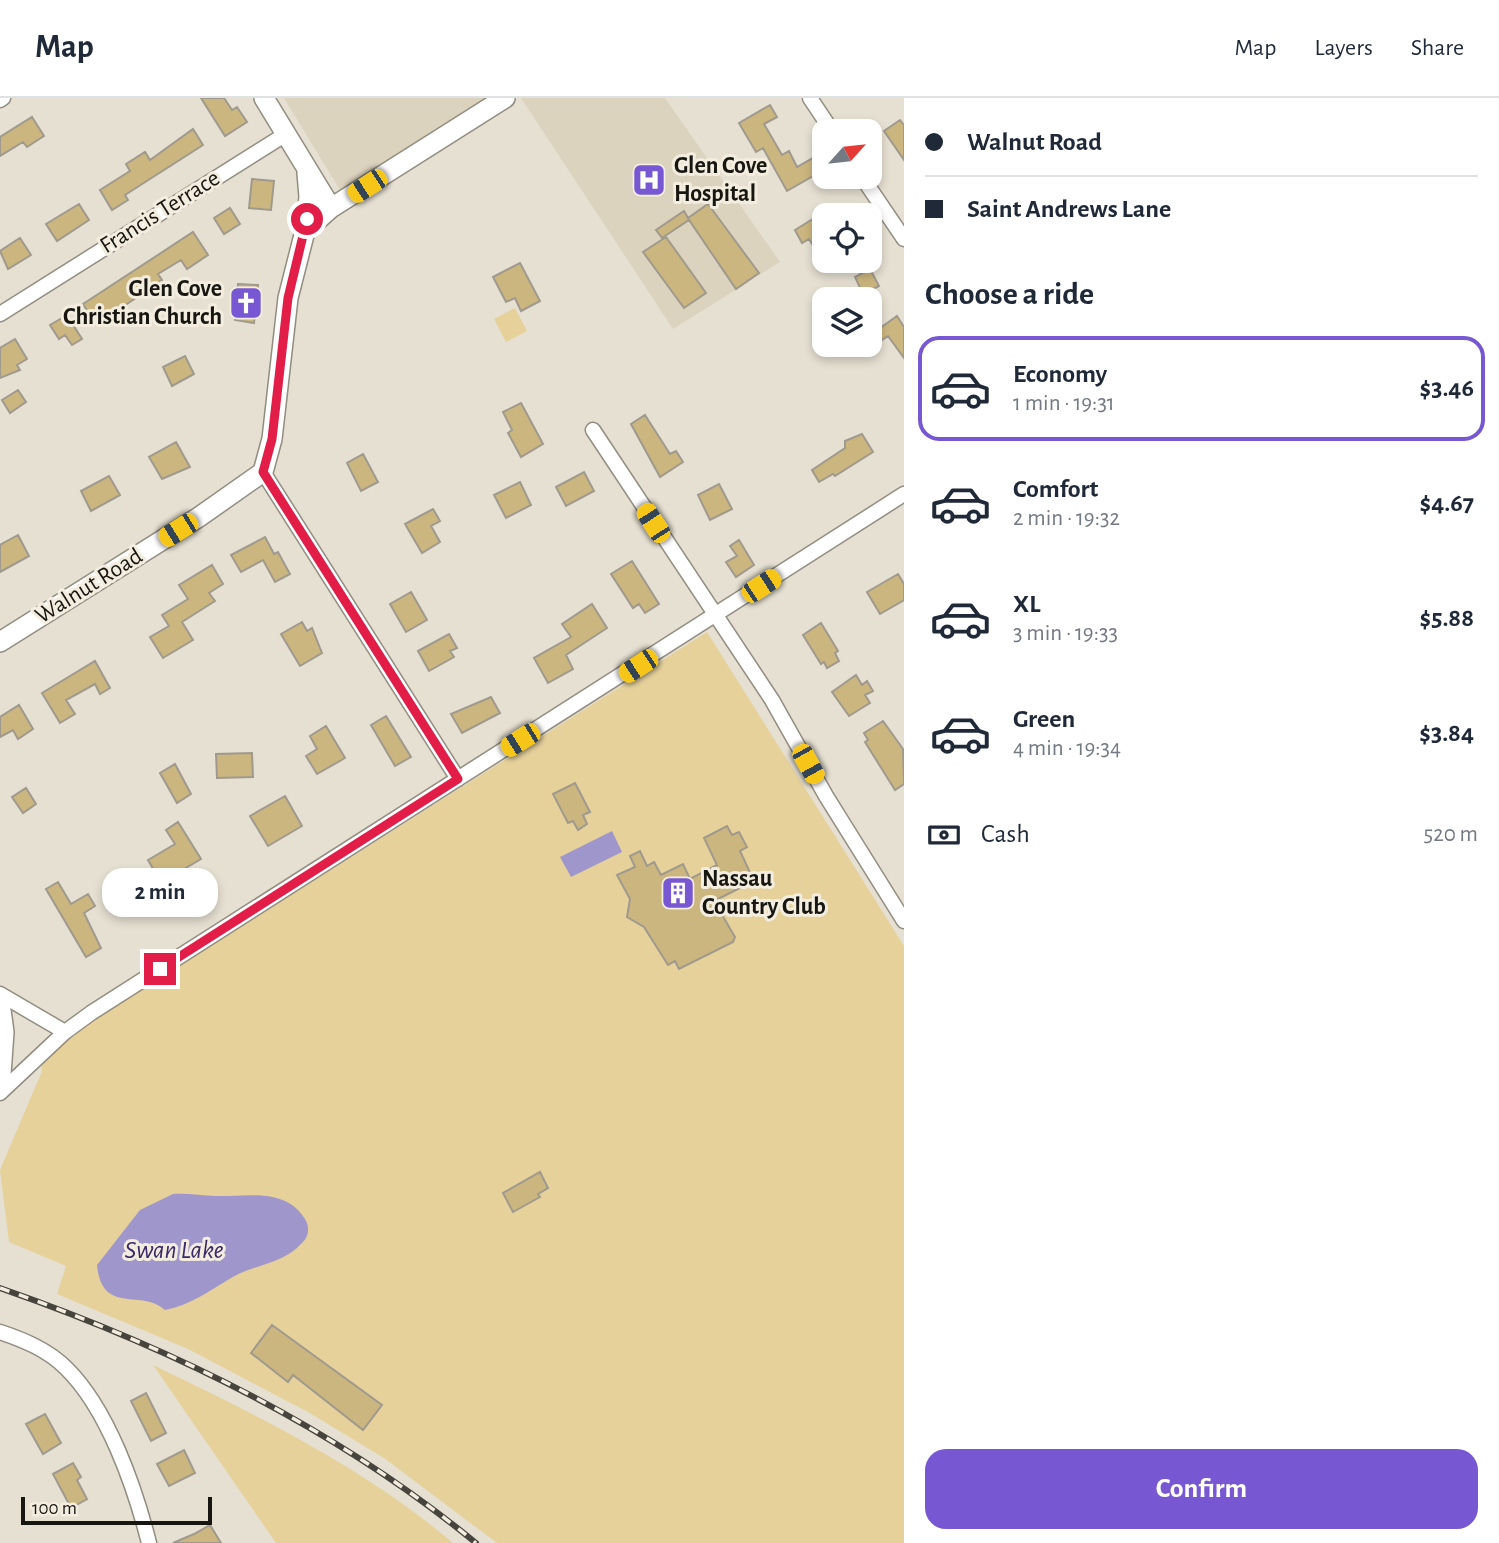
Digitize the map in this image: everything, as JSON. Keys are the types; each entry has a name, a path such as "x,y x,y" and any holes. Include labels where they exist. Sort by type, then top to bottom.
{"street":[{"path":"264,98 331,208"},
{"path":"305,232 331,208 506,98"},
{"path":"810,98 824,119"},
{"name":"Francis Terrace","path":"0,314 286,134"},
{"path":"307,168 309,197 305,232 288,298 272,439 263,472 458,779"},
{"path":"870,189 904,239"},
{"path":"593,430 772,700 826,796 904,921"},
{"name":"Walnut Road","path":"0,642 199,517 263,472"},
{"path":"0,1093 65,1032 904,494"},
{"path":"0,994 65,1032"},
{"path":"0,1003 4,1032 0,1088"},
{"path":"0,1332 41,1349 64,1366 87,1395 135,1491 149,1543"}],"shaded area":[{"path":"284,98 485,98 340,190"},
{"name":"Glen Cove Hospital","path":"521,98 665,98 780,262 673,329"},
{"path":"515,308 527,331 506,342 494,319"},
{"name":"Nassau Country Club","path":"707,632 904,946 904,1543 497,1543 384,1458 308,1412 188,1349 57,1294 66,1266 9,1242 0,1170 42,1071 41,1062 95,1019"},
{"path":"153,1365 231,1403 347,1467 419,1516 453,1543 276,1543"}],"water":[{"path":"612,831 622,852 571,877 560,857"},
{"name":"Swan Lake","path":"173,1194 253,1195 276,1198 297,1209 307,1222 307,1235 302,1243 286,1256 240,1273 200,1297 174,1308 165,1310 145,1301 114,1296 100,1281 97,1265 140,1210"}],"building":[{"path":"201,98 224,98 232,110 237,107 247,122 225,136"},
{"path":"770,105 777,117 764,124 782,155 789,151 797,167 812,159 812,177 787,191 763,148 756,152 739,123"},
{"path":"32,117 44,136 27,147 23,142 0,156 0,137"},
{"path":"900,120 904,125 904,160 884,131"},
{"path":"193,129 203,145 125,195 128,200 112,210 100,190 130,171 126,164 145,152 150,160"},
{"path":"252,179 274,181 271,210 249,208"},
{"path":"79,204 89,220 57,241 46,224"},
{"path":"708,204 759,273 736,289 689,220 662,238 656,230 684,211 688,218"},
{"path":"230,208 240,224 224,234 214,218"},
{"path":"812,219 812,244 809,239 802,243 795,230"},
{"path":"193,232 208,255 187,269 181,260 158,274 162,280 96,325 83,304"},
{"path":"666,237 706,293 684,308 643,252"},
{"path":"20,238 31,255 8,269 0,251"},
{"path":"520,263 540,301 521,311 515,298 506,302 493,277"},
{"path":"862,273 872,273 879,286 860,287 855,277"},
{"name":"Glen Cove Christian Church","path":"238,284 258,285 254,323 235,320"},
{"path":"67,315 82,339 72,345 65,335 59,339 50,325"},
{"path":"897,316 904,327 904,358 888,336 882,340 882,327"},
{"path":"15,339 27,359 17,365 20,370 0,378 0,348"},
{"path":"185,356 194,374 172,386 163,367"},
{"path":"18,390 26,402 10,413 2,400"},
{"path":"521,403 543,444 521,457 508,433 512,430 503,412"},
{"path":"645,415 670,454 676,451 683,462 660,477 631,424"},
{"path":"862,434 873,452 835,476 833,474 819,482 812,470 845,448 845,441"},
{"path":"176,442 190,467 162,479 149,457"},
{"path":"363,454 378,482 361,491 347,463"},
{"path":"584,472 594,491 566,506 556,487"},
{"path":"109,476 120,495 91,511 81,491"},
{"path":"520,482 531,505 506,518 494,495"},
{"path":"719,484 732,509 710,520 698,495"},
{"path":"433,509 440,521 431,526 440,542 422,553 405,524"},
{"path":"18,535 29,556 0,572 0,545"},
{"path":"265,537 274,554 278,552 290,574 275,582 263,560 241,572 231,555"},
{"path":"739,540 754,565 736,577 726,562 737,556 730,546"},
{"path":"632,561 659,604 645,613 639,604 633,608 611,574"},
{"path":"212,565 223,584 209,593 215,601 182,622 193,640 163,658 150,637 169,626 162,615 188,599 179,585"},
{"path":"898,574 904,584 904,600 880,614 867,592"},
{"path":"411,592 427,620 406,632 390,604"},
{"path":"592,604 607,628 566,655 573,669 548,683 534,658 571,637 562,624"},
{"path":"302,622 307,631 312,628 322,653 300,666 281,634"},
{"path":"821,623 838,651 835,653 839,661 827,668 824,662 821,664 803,635"},
{"path":"449,634 457,648 450,651 454,657 429,671 418,651"},
{"path":"95,661 110,688 100,694 95,684 66,700 75,714 60,723 42,693"},
{"path":"856,675 862,685 867,681 873,691 865,695 870,703 849,716 832,692"},
{"path":"491,697 500,713 462,733 451,714"},
{"path":"19,705 33,729 18,739 13,730 0,737 0,717"},
{"path":"386,716 411,757 395,766 371,725"},
{"path":"883,721 903,749 904,784 895,790 865,742 868,740 864,733"},
{"path":"326,726 345,758 317,774 306,756 317,749 310,736"},
{"path":"252,753 253,777 217,778 216,754"},
{"path":"175,764 191,794 177,803 160,773"},
{"path":"575,783 590,812 583,815 587,824 578,830 573,821 568,823 553,794"},
{"path":"26,788 36,804 23,813 12,797"},
{"path":"285,796 302,826 268,846 250,816"},
{"path":"178,822 201,859 169,878 166,872 158,877 148,860 175,844 166,830"},
{"name":"Nassau Country Club","path":"727,826 732,835 739,832 747,847 740,851 754,881 714,901 735,937 733,942 679,969 675,961 668,965 644,927 627,917 630,899 617,875 635,867 630,856 640,851 647,866 654,862 661,875 683,864 690,879 717,865 704,838"},
{"path":"58,882 71,904 88,894 95,906 84,913 101,948 86,957 46,889"},
{"path":"540,1172 548,1188 538,1194 540,1197 513,1212 503,1193"},
{"path":"272,1325 382,1405 363,1430 293,1375 288,1382 251,1353"},
{"path":"146,1393 166,1433 151,1441 131,1401"},
{"path":"45,1414 61,1443 43,1454 26,1424"},
{"path":"184,1450 195,1473 169,1486 157,1464"},
{"path":"73,1463 81,1477 77,1480 87,1499 71,1508 53,1474"},
{"path":"210,1525 221,1543 173,1543 194,1534"}],"railway":[{"path":"0,1288 126,1337 249,1394 366,1463 422,1501 476,1543"}],"place":[{"name":"Glen Cove Hospital","path":"649,180"},
{"name":"Glen Cove Christian Church","path":"246,303"},
{"name":"Nassau Country Club","path":"678,893"}],"route":[{"path":"160,969 458,779 263,472 272,439 280,346 288,298 307,219"}]}
